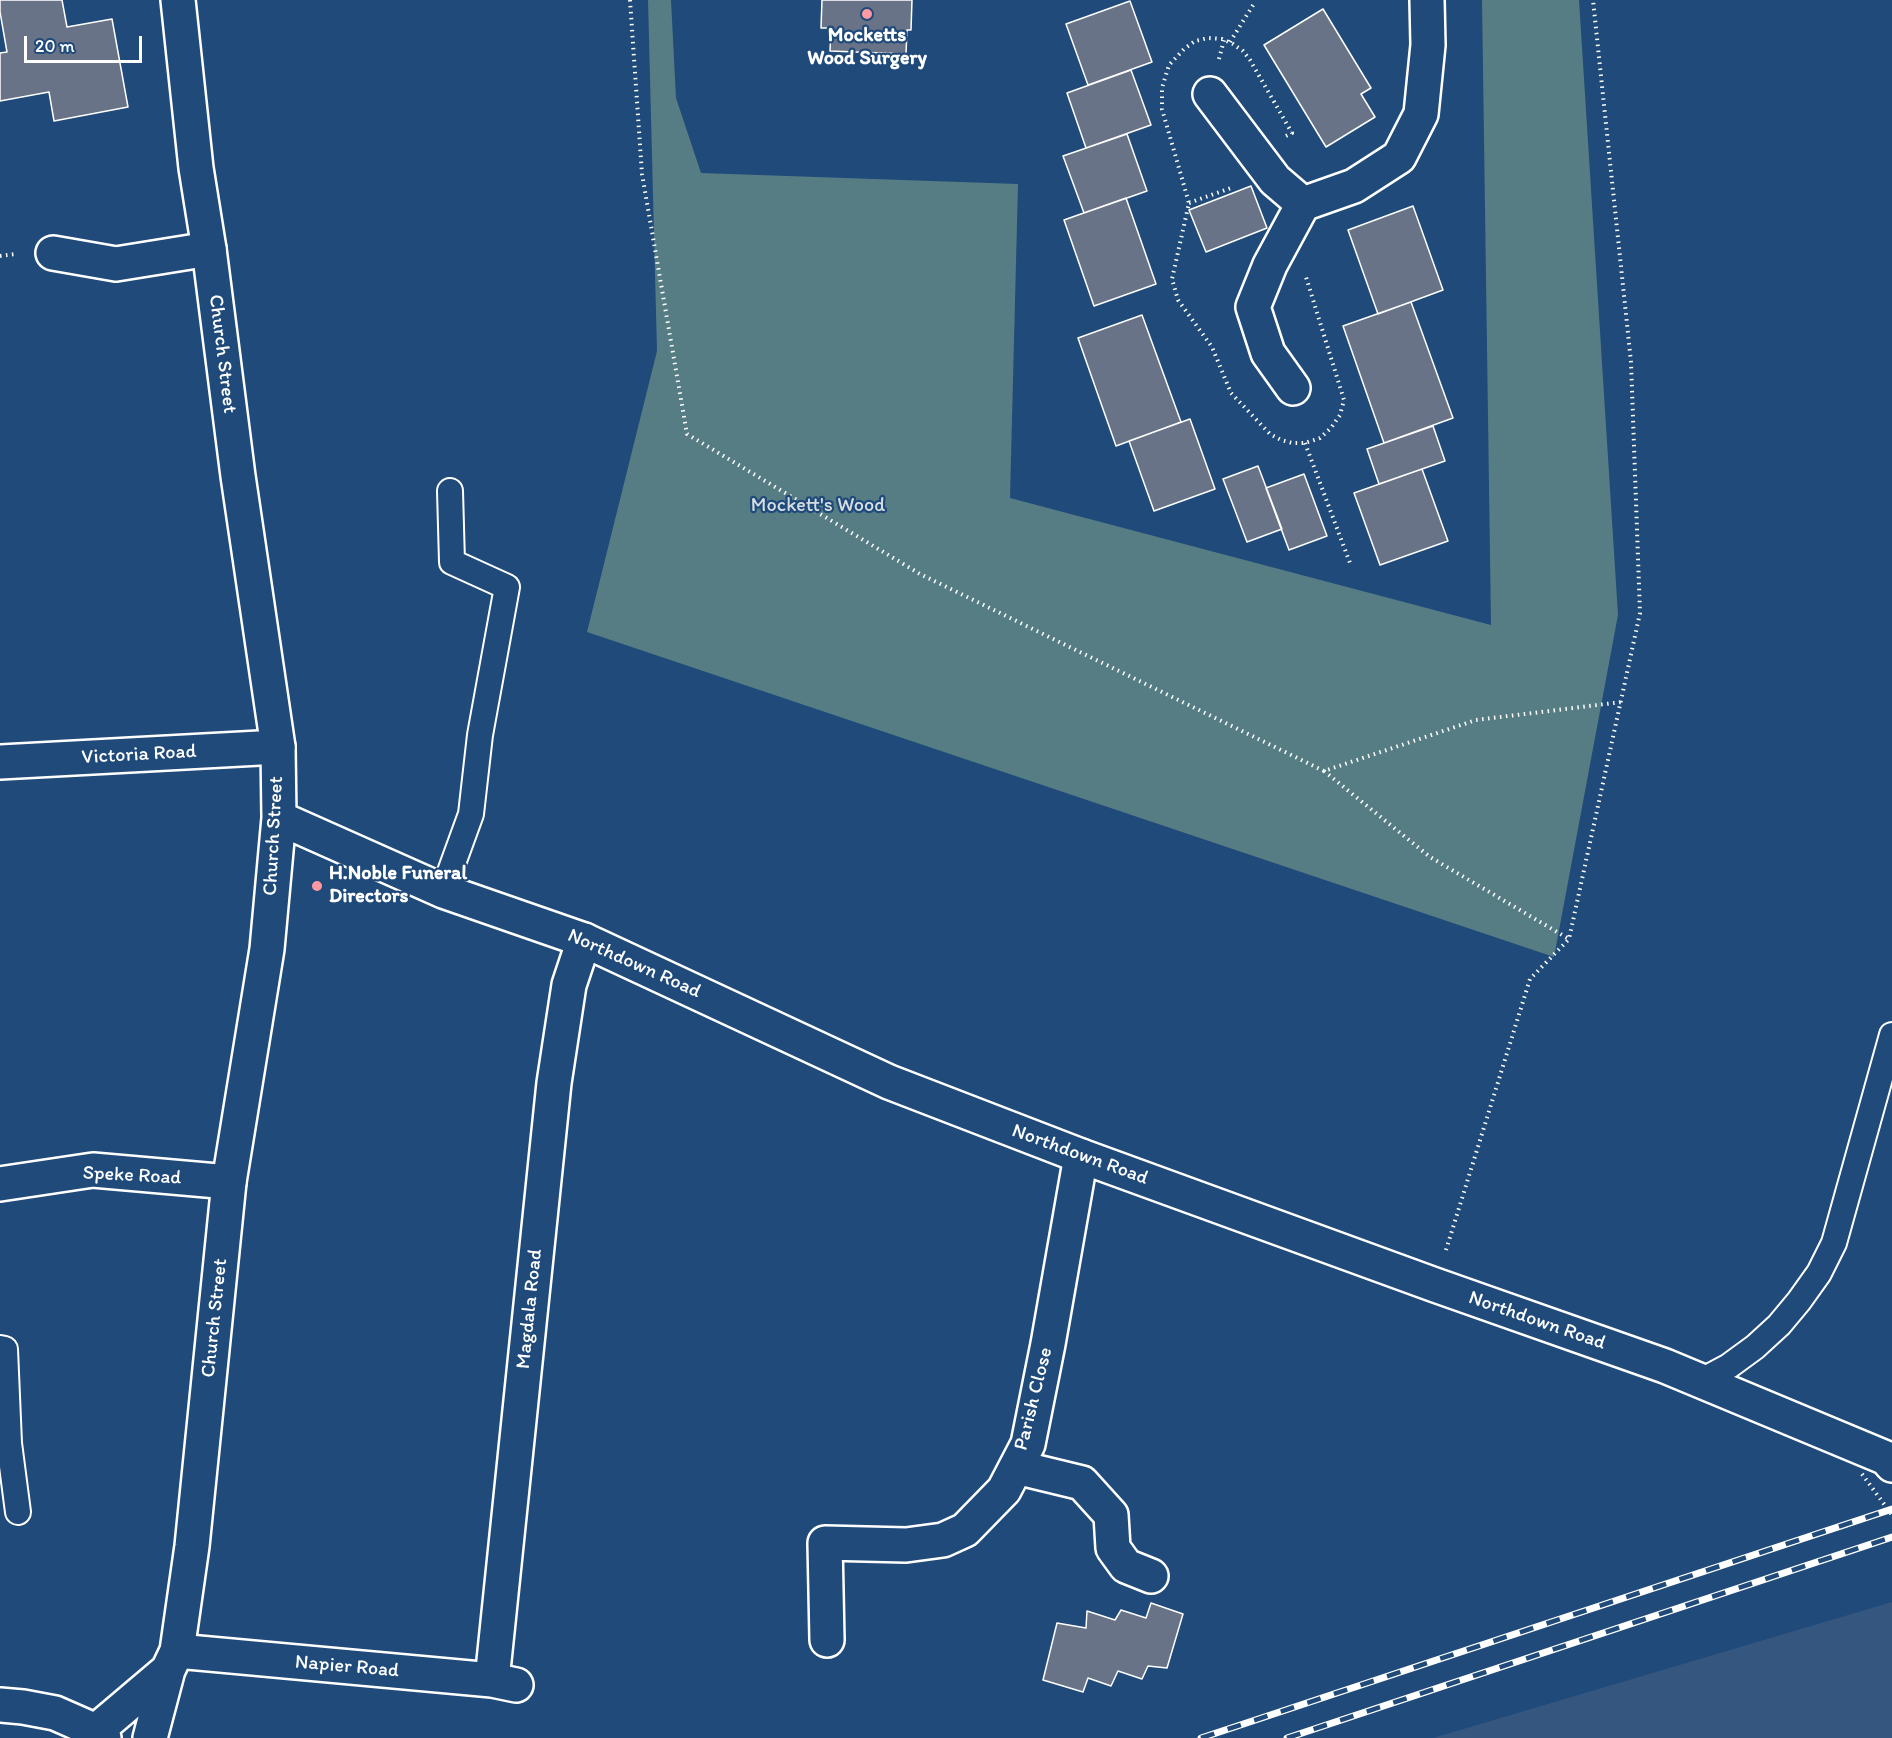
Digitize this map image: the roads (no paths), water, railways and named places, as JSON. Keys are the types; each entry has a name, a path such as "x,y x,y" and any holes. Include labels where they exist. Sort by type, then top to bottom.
{"street":[{"name":"Church Street","path":"150,1738 173,1661 192,1546 229,1182 267,949 279,818 278,747 196,168 178,0"},
{"path":"1293,388 1268,353 1253,307 1270,265 1296,216 1354,186 1400,157 1421,114 1428,45 1426,0"},
{"path":"1210,94 1268,170 1296,216"},
{"path":"53,253 116,264 209,249"},
{"name":"Victoria Road","path":"0,762 278,747"},
{"name":"Northdown Road","path":"279,818 443,891 584,940 889,1082 1082,1156 1665,1366 1880,1466"},
{"name":"Magdala Road","path":"504,1683 554,1083 569,985 584,940"},
{"name":"Parish Close","path":"827,1640 825,1544 906,1545 944,1540 965,1530 1004,1490 1028,1444 1082,1156"},
{"name":"Speke Road","path":"0,1184 93,1170 229,1182"},
{"path":"1016,1467 1082,1483 1111,1515 1113,1548 1119,1557 1126,1566 1151,1576"},
{"path":"0,1705 55,1713 100,1735 173,1661"},
{"name":"Napier Road","path":"173,1661 504,1683"}],"lane":[{"path":"443,891 471,813 480,735 507,587 452,562 450,490"},
{"path":"1701,1381 1729,1366 1755,1347 1779,1325 1819,1273 1834,1243 1892,1035"},
{"path":"0,1348 5,1349 9,1443 18,1512"}],"railway":[{"path":"1201,1738 1892,1509"},
{"path":"1287,1738 1892,1537"}],"place":[{"name":"Mocketts Wood Surgery","path":"867,14"},
{"name":"H.Noble Funeral Directors","path":"317,886"}],"park label":[{"name":"Mockett's Wood","path":"818,506"}]}
